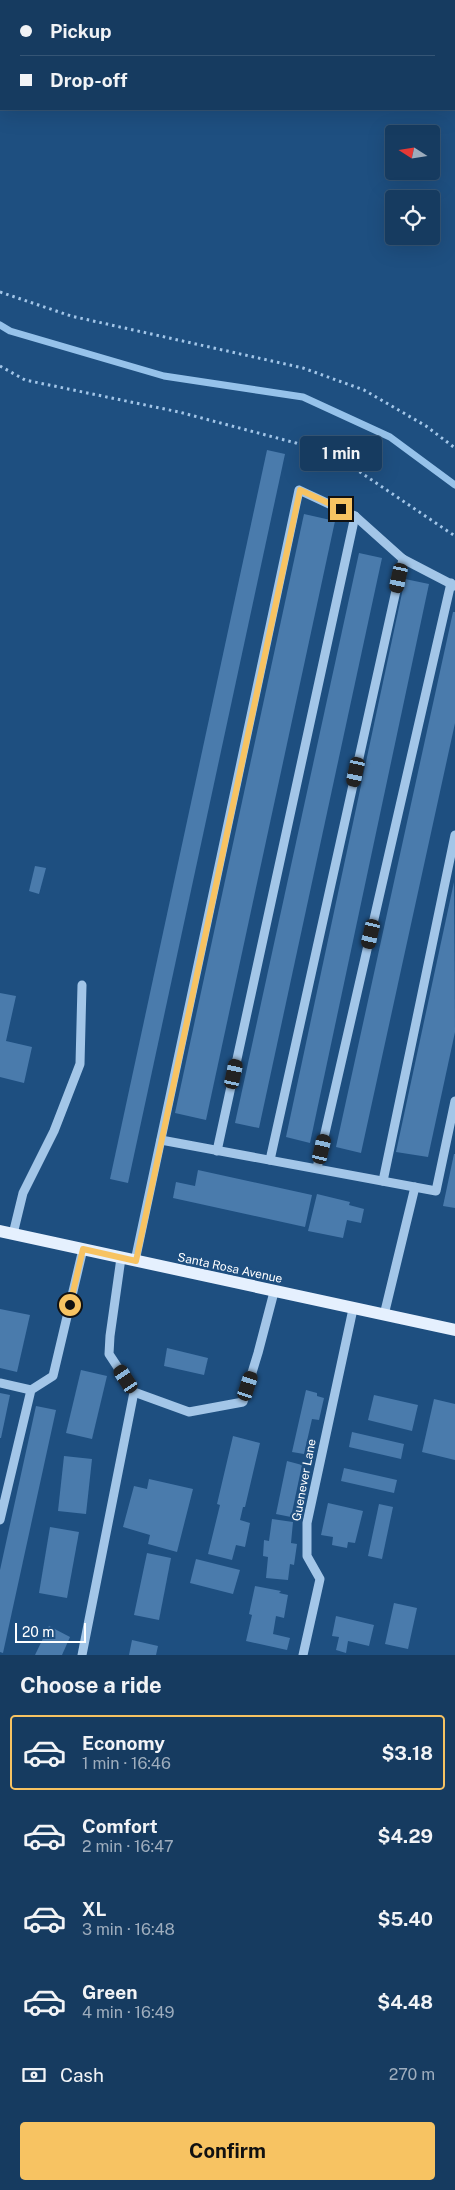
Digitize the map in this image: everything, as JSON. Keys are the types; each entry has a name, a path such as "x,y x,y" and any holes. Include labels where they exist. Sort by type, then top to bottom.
{"main road":[{"name":"Santa Rosa Avenue","path":"0,1231 455,1330"}],"street":[{"path":"136,1261 300,490 355,516 403,559 453,585 317,1168"},
{"path":"217,1151 355,516"},
{"path":"270,1160 403,559"},
{"path":"383,1181 455,834"},
{"path":"13,1234 23,1193 54,1131 80,1064 82,985"},
{"path":"161,1140 436,1191 455,1101"},
{"path":"384,1316 414,1186"},
{"path":"0,1383 30,1390 53,1376 83,1249"},
{"path":"121,1258 109,1354 134,1392 189,1412 243,1402 274,1292"},
{"name":"Guenever Lane","path":"303,1655 320,1579 307,1556 307,1523 353,1309"},
{"path":"0,1520 30,1390"},
{"path":"82,1655 134,1392"}],"path":[{"path":"0,292 71,316 303,368 364,390 426,426 455,448"},
{"path":"0,366 25,380 179,412 296,443 342,460 455,536"}],"building":[{"path":"267,450 285,454 128,1183 110,1179"},
{"path":"304,514 335,521 206,1120 175,1113"},
{"path":"359,553 382,558 259,1128 235,1123"},
{"path":"405,579 429,584 310,1143 286,1137"},
{"path":"453,612 455,612 455,723 361,1153 336,1147"},
{"path":"35,866 46,868 39,894 29,891"},
{"path":"454,882 455,1032 428,1157 396,1152"},
{"path":"0,993 16,996 6,1041 32,1047 24,1083 0,1077"},
{"path":"455,1154 455,1208 443,1206"},
{"path":"198,1170 312,1195 305,1227 173,1198 176,1182 195,1186"},
{"path":"317,1194 350,1202 349,1205 364,1209 361,1223 347,1220 343,1238 308,1231"},
{"path":"0,1309 30,1315 17,1372 0,1368"},
{"path":"167,1348 208,1358 204,1375 164,1366"},
{"path":"81,1370 107,1376 92,1439 66,1433"},
{"path":"306,1390 317,1393 317,1396 324,1398 319,1420 312,1419 304,1454 292,1452"},
{"path":"0,1393 10,1395 1,1438 0,1438"},
{"path":"374,1395 418,1405 412,1431 368,1420"},
{"path":"434,1399 455,1404 455,1460 422,1452"},
{"path":"36,1406 56,1410 3,1653 0,1652 0,1570"},
{"path":"352,1432 404,1444 401,1459 349,1447"},
{"path":"233,1436 260,1443 245,1507 243,1507 240,1520 250,1523 245,1547 236,1545 232,1560 208,1554 220,1505 217,1504"},
{"path":"64,1456 92,1459 86,1514 58,1511"},
{"path":"287,1461 302,1465 291,1517 276,1514"},
{"path":"344,1468 397,1480 394,1493 341,1481"},
{"path":"149,1479 193,1489 177,1552 148,1544 150,1535 123,1527 134,1486 147,1489"},
{"path":"328,1503 363,1511 355,1543 348,1542 347,1548 332,1545 333,1537 321,1535"},
{"path":"379,1504 393,1507 382,1559 368,1556"},
{"path":"272,1519 293,1522 291,1543 297,1544 294,1565 290,1564 288,1580 266,1578 268,1557 263,1556 264,1540 269,1541"},
{"path":"50,1527 79,1532 67,1598 39,1593"},
{"path":"147,1553 171,1558 159,1620 134,1615"},
{"path":"196,1559 240,1570 233,1594 190,1583"},
{"path":"255,1586 281,1591 279,1593 288,1595 284,1618 276,1616 273,1634 290,1638 287,1650 246,1641 252,1615 249,1614"},
{"path":"394,1603 417,1608 408,1649 385,1644"},
{"path":"336,1616 374,1625 369,1646 348,1641 346,1653 336,1650 339,1637 332,1636"},
{"path":"49,1626 70,1637 62,1655 35,1655"},
{"path":"132,1640 158,1646 156,1655 129,1655"}],"waterway":[{"path":"0,325 10,331 164,376 303,397 390,437 455,485"}],"route":[{"path":"70,1305 83,1249 136,1261 300,490 341,509"}]}
